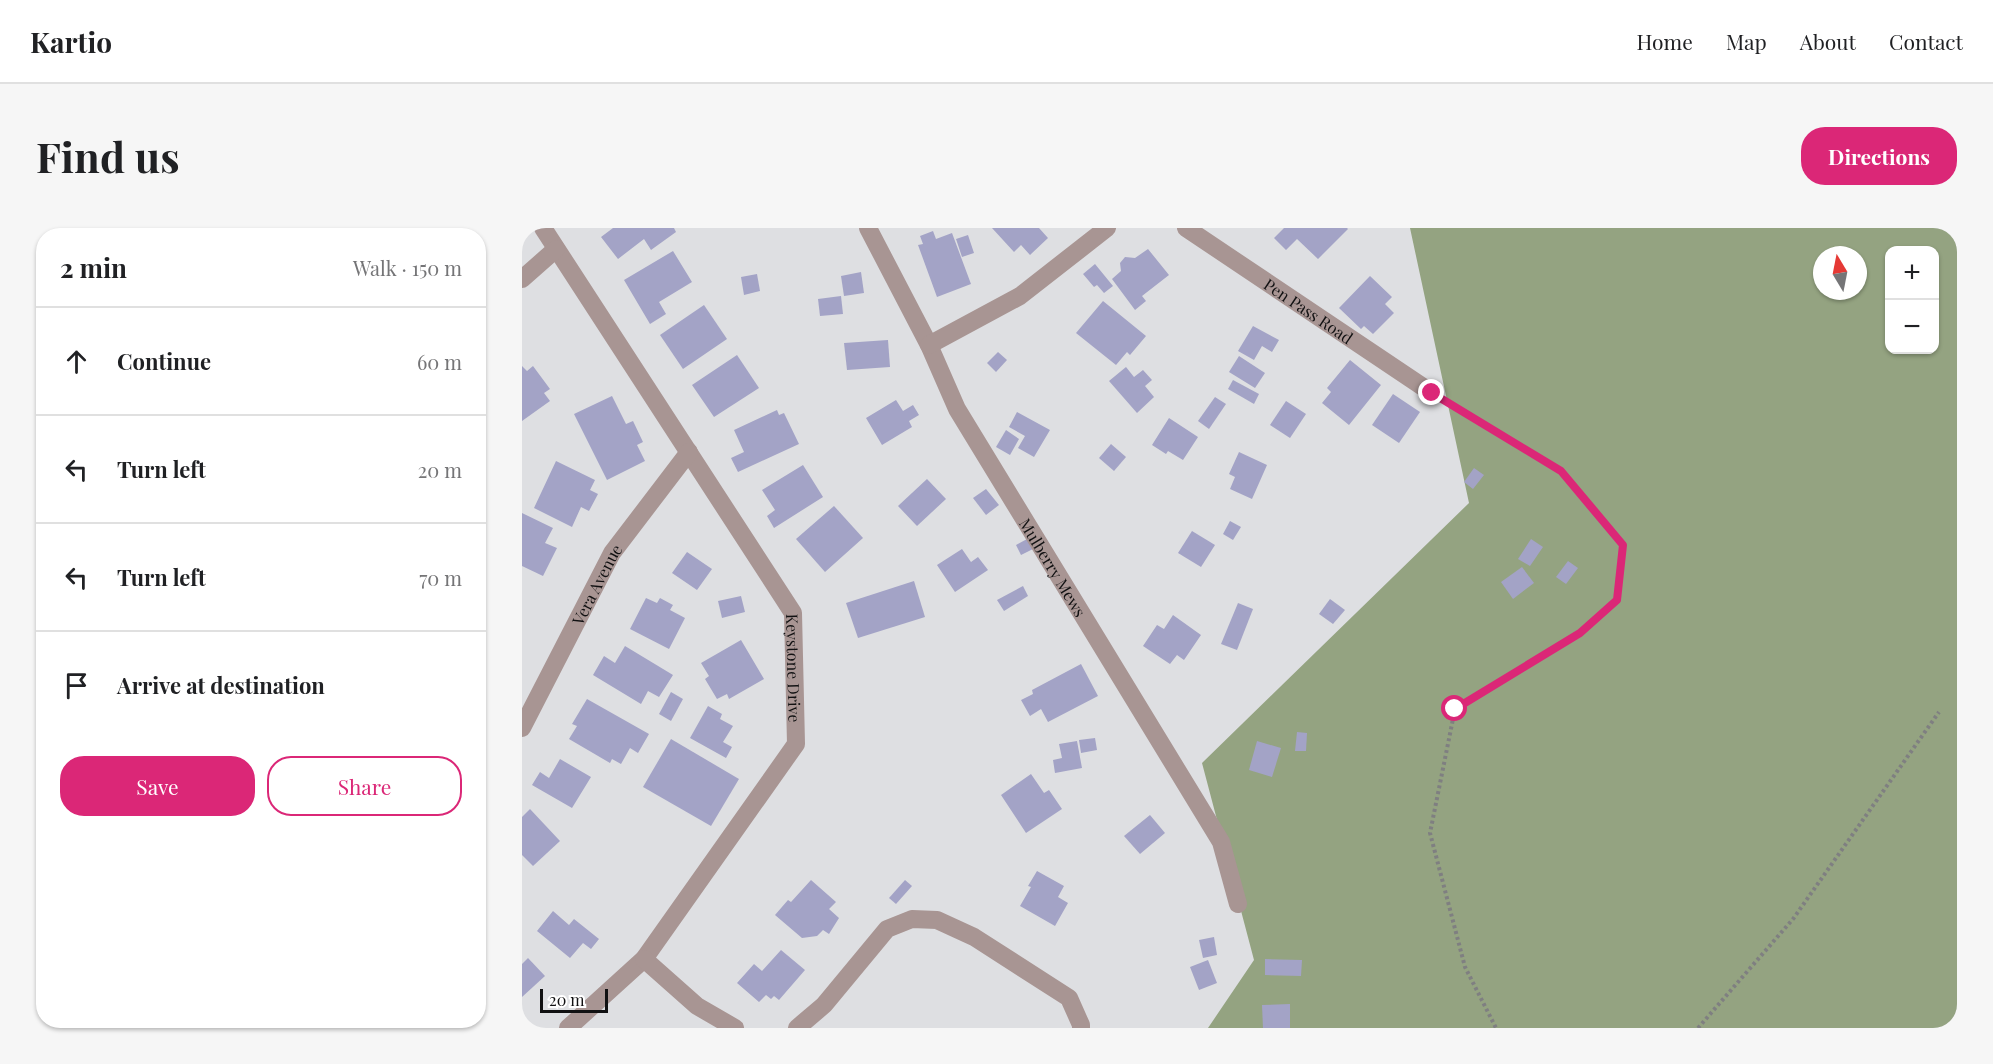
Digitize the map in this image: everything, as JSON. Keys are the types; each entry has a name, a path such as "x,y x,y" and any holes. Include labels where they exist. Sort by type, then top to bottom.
{"street":[{"name":"Keystone Drive","path":"543,228 793,614 796,744 644,959 568,1028"},
{"name":"Mulberry Mews","path":"868,228 928,345 957,409 1221,842 1238,904"},
{"path":"928,345 1020,296 1107,228"},
{"name":"Pen Pass Road","path":"1186,228 1432,393"},
{"path":"522,279 556,249"},
{"name":"Vera Avenue","path":"522,728 612,553 689,452"},
{"path":"797,1028 824,1005 887,929 912,919 937,920 974,937 1069,998 1081,1028"},
{"path":"644,959 697,1006 735,1028"}],"path":[{"path":"1432,393 1561,471 1623,545 1617,600 1580,633 1455,709 1430,833 1465,967 1496,1028"},
{"path":"1698,1028 1793,919 1939,712"}],"green space":[{"path":"1410,228 1957,228 1957,1028 1208,1028 1254,960 1202,763 1469,503"}],"building":[{"path":"613,228 674,228 676,232 651,250 644,239 618,259 601,237"},
{"path":"992,228 1039,228 1048,238 1030,255 1021,245 1014,252"},
{"path":"1284,228 1348,229 1318,259 1297,239 1286,250 1274,238"},
{"path":"933,231 936,239 952,233 971,284 937,297 918,245 923,244 920,236"},
{"path":"968,235 974,253 962,257 956,239"},
{"path":"1148,249 1169,275 1142,296 1146,301 1135,310 1112,279 1121,271 1120,263 1125,257 1135,258"},
{"path":"673,251 692,282 659,302 666,314 650,324 624,280"},
{"path":"1095,264 1113,286 1104,293 1097,285 1094,287 1083,274"},
{"path":"861,272 864,293 844,296 841,276"},
{"path":"757,274 760,291 744,295 741,277"},
{"path":"1370,276 1392,297 1385,304 1394,313 1373,334 1364,326 1361,329 1339,308"},
{"path":"841,296 843,314 820,316 818,299"},
{"path":"1103,301 1146,336 1130,355 1127,352 1116,365 1076,333"},
{"path":"704,305 727,339 683,369 660,335"},
{"path":"1253,326 1279,340 1272,352 1262,346 1254,360 1238,351"},
{"path":"888,340 890,367 847,370 844,343"},
{"path":"998,352 1007,360 996,372 987,363"},
{"path":"737,355 759,388 714,417 692,385"},
{"path":"1239,356 1265,373 1255,388 1229,372"},
{"path":"1350,360 1381,385 1349,425 1322,403 1331,392 1327,388"},
{"path":"522,366 527,371 533,366 550,389 544,393 550,401 522,421"},
{"path":"1126,367 1134,377 1143,370 1152,380 1145,386 1154,397 1137,413 1109,381"},
{"path":"1233,380 1259,394 1254,404 1228,389"},
{"path":"1393,394 1420,412 1399,443 1372,425"},
{"path":"612,396 626,424 633,421 643,442 637,445 645,461 607,480 574,414"},
{"path":"1215,397 1226,404 1209,429 1198,421"},
{"path":"896,400 903,411 913,405 919,415 909,421 912,427 882,445 866,418"},
{"path":"1286,401 1306,414 1290,438 1270,425"},
{"path":"777,410 779,415 784,413 799,444 738,472 731,458 744,452 734,430"},
{"path":"1017,412 1050,430 1034,457 1018,448 1025,436 1009,427"},
{"path":"1169,418 1198,437 1183,460 1168,451 1166,454 1152,445"},
{"path":"1006,430 1019,439 1010,455 996,447"},
{"path":"1111,444 1126,457 1114,471 1099,458"},
{"path":"1239,452 1267,465 1252,499 1230,489 1235,477 1229,474"},
{"path":"556,461 595,480 590,490 598,494 589,511 581,507 572,527 534,508"},
{"path":"803,465 823,497 774,528 767,516 775,510 762,490"},
{"path":"1474,468 1484,475 1473,489 1464,482"},
{"path":"927,479 946,499 917,526 898,506"},
{"path":"986,489 999,505 986,515 973,498"},
{"path":"834,506 863,538 825,572 796,539"},
{"path":"522,513 553,528 545,543 557,548 543,576 522,566"},
{"path":"1230,521 1241,527 1233,540 1223,534"},
{"path":"1192,531 1215,545 1201,567 1178,553"},
{"path":"1027,539 1033,549 1021,555 1016,545"},
{"path":"1531,539 1543,547 1530,566 1518,559"},
{"path":"962,549 971,562 978,557 988,570 955,592 937,565"},
{"path":"687,552 712,569 697,590 672,573"},
{"path":"1568,561 1578,568 1566,584 1556,577"},
{"path":"1522,567 1534,583 1513,599 1501,582"},
{"path":"914,581 925,617 858,638 846,603"},
{"path":"1023,586 1028,596 1004,611 997,600"},
{"path":"741,596 745,612 722,618 718,601"},
{"path":"646,598 657,603 660,598 673,605 670,610 685,618 669,649 630,629"},
{"path":"1330,599 1345,610 1333,624 1319,614"},
{"path":"1238,603 1253,609 1237,650 1221,644"},
{"path":"1173,615 1201,635 1184,660 1177,655 1170,664 1143,646 1157,625 1164,629"},
{"path":"741,640 764,679 729,699 727,694 717,699 705,679 709,676 701,663"},
{"path":"625,646 673,675 659,697 648,691 641,704 593,675 604,656 615,663"},
{"path":"1081,664 1098,696 1048,722 1041,709 1030,716 1021,700 1033,694 1032,690"},
{"path":"671,692 683,699 671,721 659,714"},
{"path":"587,699 649,734 638,753 630,748 621,764 612,759 610,763 569,739 577,726 572,724"},
{"path":"708,706 722,714 720,719 733,726 723,742 732,747 726,758 690,738"},
{"path":"1297,732 1307,733 1306,751 1295,751"},
{"path":"1095,738 1097,750 1081,753 1079,740"},
{"path":"671,739 739,779 711,826 643,787"},
{"path":"1077,741 1082,768 1055,773 1053,760 1062,758 1059,744"},
{"path":"1257,741 1281,748 1272,777 1249,770"},
{"path":"560,759 591,777 572,808 532,785 540,772 549,778"},
{"path":"1031,774 1044,793 1049,790 1062,809 1026,833 1001,795"},
{"path":"530,809 560,841 533,866 522,855 522,817"},
{"path":"1150,815 1165,833 1140,854 1124,836"},
{"path":"1037,871 1064,886 1058,897 1068,903 1055,926 1020,906"},
{"path":"811,880 836,902 829,909 839,918 829,934 823,930 817,936 802,938 775,915 788,900 791,902"},
{"path":"905,880 912,886 896,904 889,898"},
{"path":"553,911 569,925 574,919 599,939 591,949 583,943 570,958 537,931"},
{"path":"1214,937 1217,955 1203,958 1199,940"},
{"path":"781,950 805,970 779,1000 774,996 771,999 766,995 759,1002 737,983 754,964 762,971"},
{"path":"528,958 545,976 522,997 522,964"},
{"path":"1265,959 1302,960 1301,976 1265,975"},
{"path":"1208,960 1217,983 1199,990 1190,967"},
{"path":"1290,1004 1290,1028 1263,1028 1262,1005"}],"route":[{"path":"1432,393 1561,471 1623,545 1617,600 1580,633 1455,709"}]}
